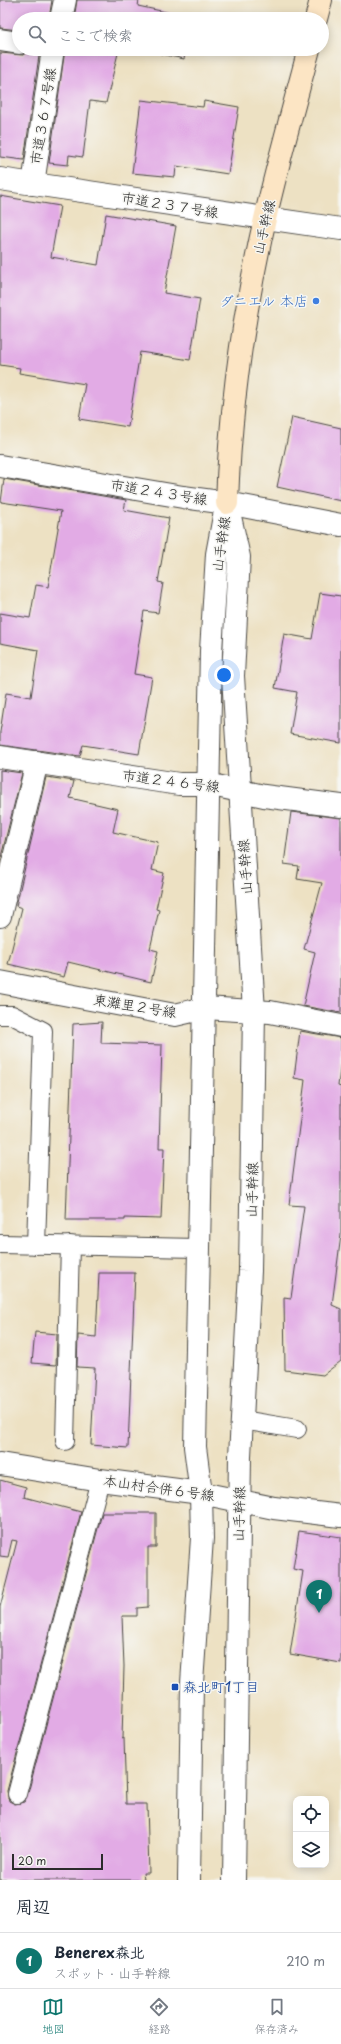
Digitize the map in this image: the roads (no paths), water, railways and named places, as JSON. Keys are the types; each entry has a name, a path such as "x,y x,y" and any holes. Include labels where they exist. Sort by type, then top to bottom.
{"street":[{"path":"62,12 65,0"},
{"path":"318,12 321,0"},
{"path":"0,40 12,42"},
{"name":"市道３６７号線","path":"33,184 52,56"},
{"name":"山手幹線","path":"189,1880 192,1683 202,1538 201,1493 195,1447 198,1248 205,1008 207,784 211,651 217,554 227,503 228,460 239,360 251,285 265,219 306,56"},
{"name":"市道２３７号線","path":"0,179 341,229"},
{"name":"市道２４３号線","path":"0,466 227,503 341,525"},
{"name":"山手幹線","path":"227,503 239,558 233,676 254,1011 250,1271 242,1420 240,1500 234,1880"},
{"name":"市道２４６号線","path":"0,757 179,784 207,784 240,791 341,806"},
{"path":"0,916 37,762"},
{"name":"東灘里２号線","path":"0,982 176,1015 205,1008 270,1012 341,1026"},
{"name":"本山村合併６号線","path":"0,1464 100,1480 201,1493 274,1508 341,1516"}],"lane":[{"path":"0,1015 12,1015 43,1031 36,1245"},
{"path":"0,1244 198,1248"},
{"path":"65,1441 70,1246"},
{"path":"242,1420 297,1429"},
{"path":"17,1794 100,1480"}],"place":[{"name":"ダニエル 本店","path":"316,301"},
{"name":"Benerex森北","path":"319,1613"},
{"name":"森北町1丁目","path":"175,1687"}]}
